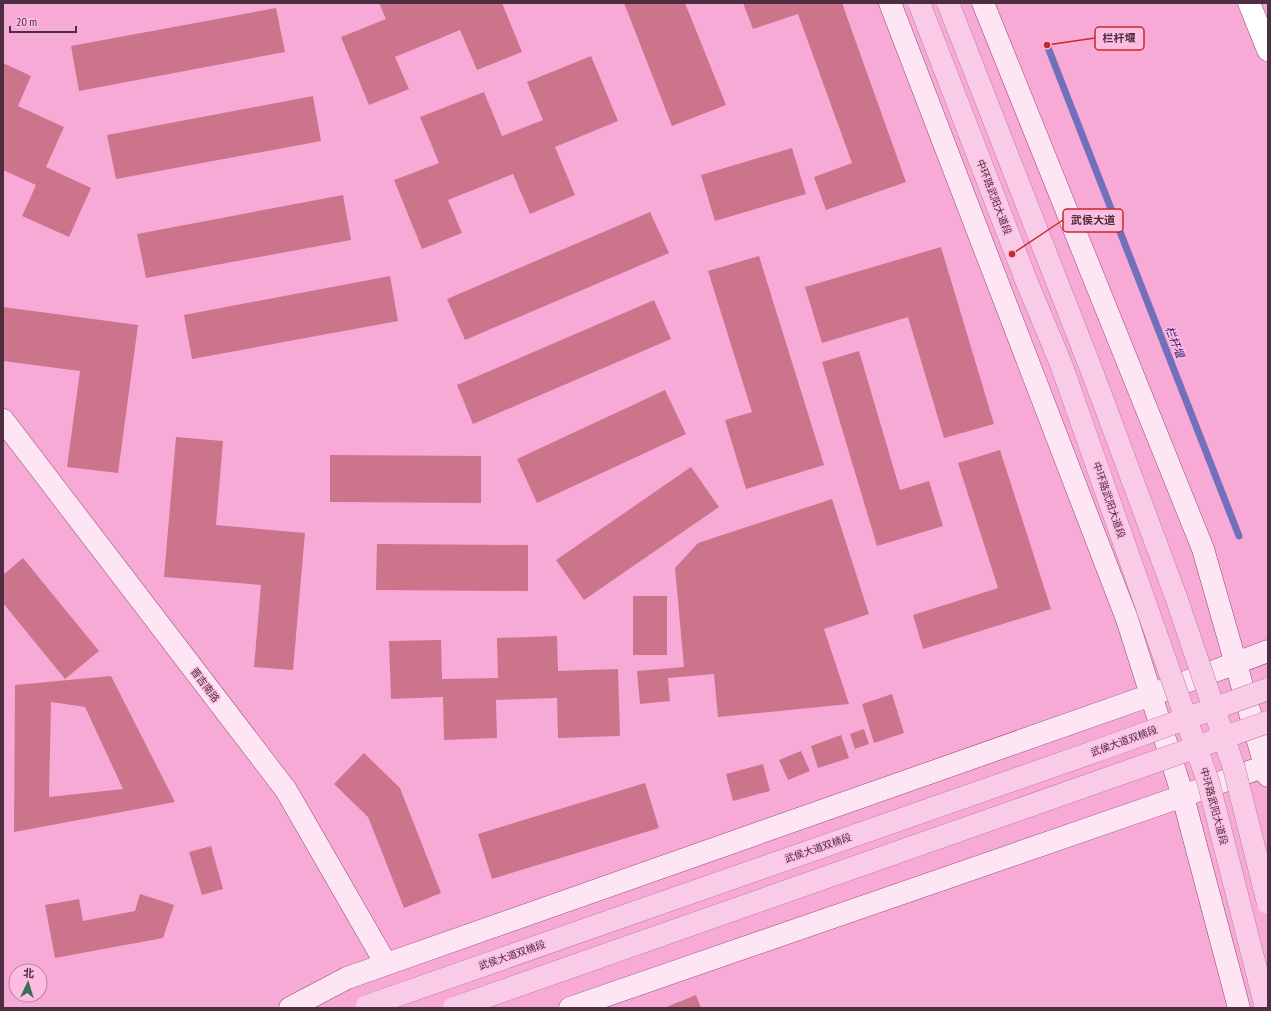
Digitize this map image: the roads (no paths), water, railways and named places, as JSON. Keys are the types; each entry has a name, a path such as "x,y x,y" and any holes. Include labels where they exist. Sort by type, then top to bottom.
{"main road":[{"path":"890,3 1128,618 1183,796 1239,1008"},
{"name":"中环路武阳大道段","path":"919,3 1028,285 1061,364 1208,781 1266,1008"},
{"path":"948,3 1090,367 1176,597 1234,768 1268,903"},
{"path":"570,1008 1183,796 1267,769 1203,549 983,3"},
{"name":"晋吉南路","path":"3,420 286,790 386,964"},
{"path":"290,1008 347,978 1151,695 1268,652"},
{"name":"武侯大道双楠段","path":"367,1006 1079,757 1268,689"},
{"path":"454,1008 1268,722"}],"street":[{"path":"1249,3 1268,50"}],"waterway":[{"name":"栏杆堰","path":"1047,45 1239,536"}],"place":[{"name":"栏杆堰","path":"1047,45"},
{"name":"武侯大道","path":"1012,254"}]}
